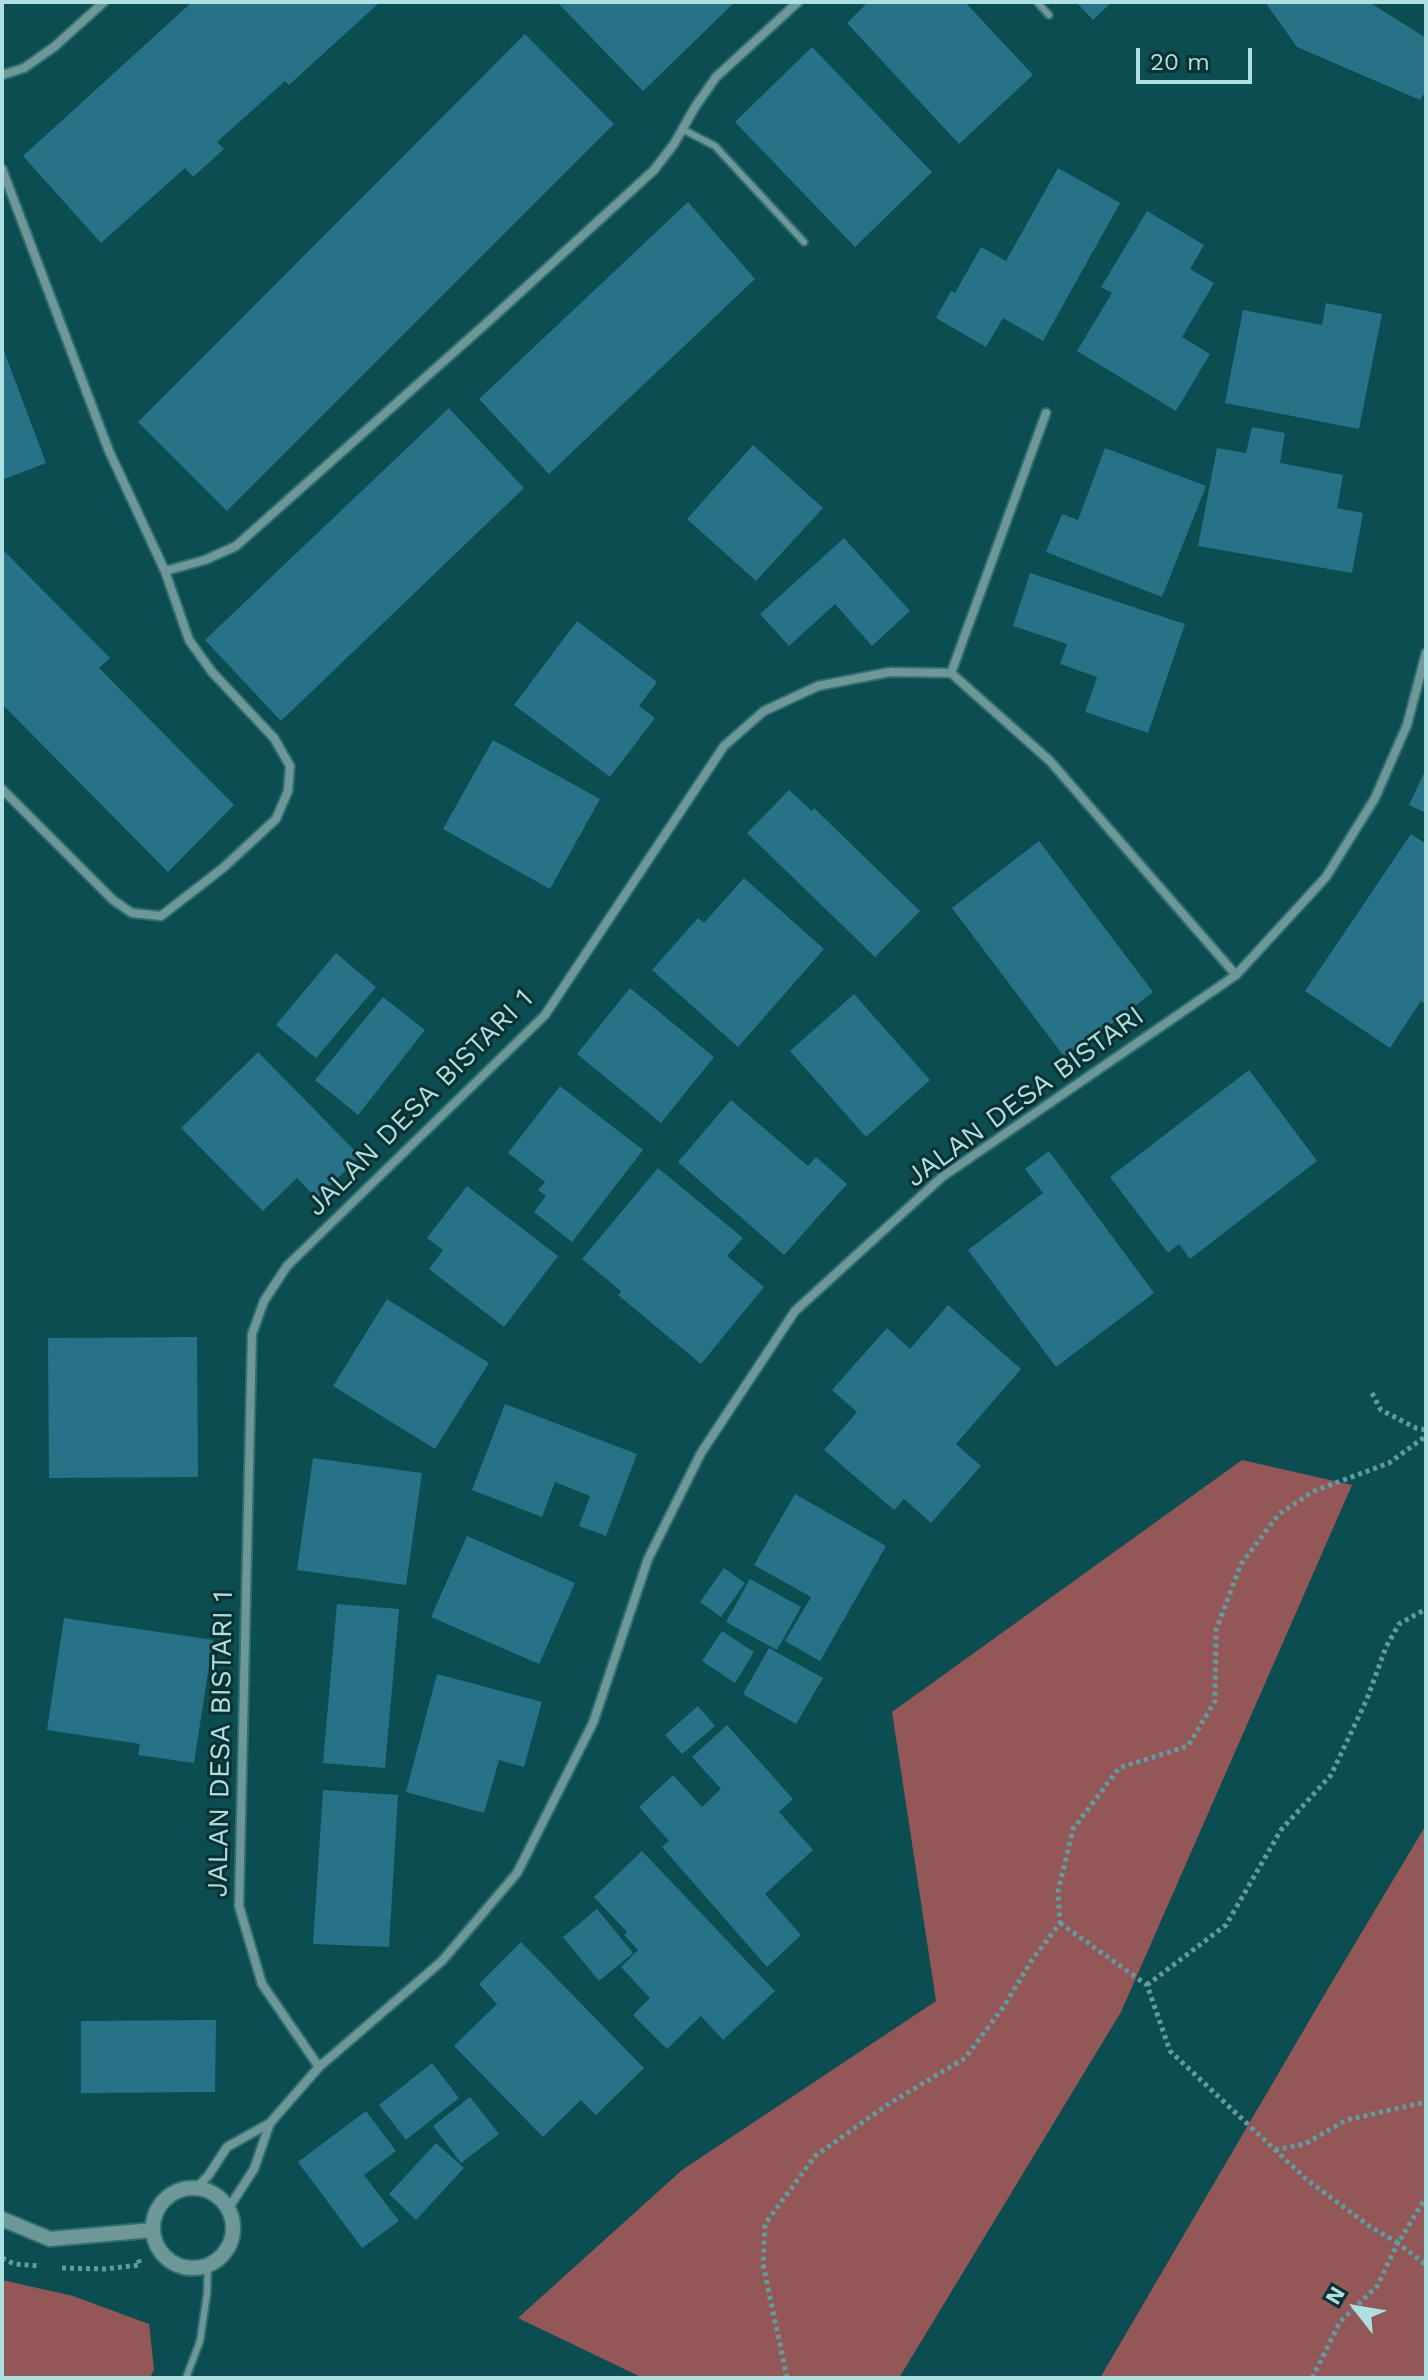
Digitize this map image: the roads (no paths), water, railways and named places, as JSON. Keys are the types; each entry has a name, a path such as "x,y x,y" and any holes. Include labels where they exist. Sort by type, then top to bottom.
{"street":[{"path":"2,75 24,68 54,47 104,2"},
{"path":"165,571 205,560 236,546 654,170 716,77 798,2"},
{"path":"2,169 109,451 165,571 189,640 212,672 274,738 290,766 288,791 276,819 223,868 161,916 132,913 113,900 2,789"},
{"path":"1046,413 951,673 1050,761 1236,975"},
{"name":"JALAN DESA BISTARI","path":"195,2189 208,2176 227,2147 270,2123 319,2067 442,1961 517,1873 593,1723 648,1559 701,1453 795,1311 942,1177 1236,975 1326,877 1375,798 1407,725 1426,653"},
{"name":"JALAN DESA BISTARI 1","path":"319,2067 262,1984 239,1906 252,1334 264,1301 287,1266 545,1015 724,746 764,711 818,686 890,672 951,673"},
{"name":"JALAN DESA BISTARI","path":"228,2209 254,2169 270,2123"},
{"path":"195,2189 208,2191 220,2198 228,2209 232,2235 227,2248 208,2265 181,2267 171,2261 155,2242 154,2217 170,2195 195,2189"},
{"path":"2,2219 50,2239 153,2230"}],"lane":[{"path":"1037,2 1049,15"},
{"path":"682,129 715,146 804,242"},
{"path":"186,2378 200,2341 208,2265"}]}
